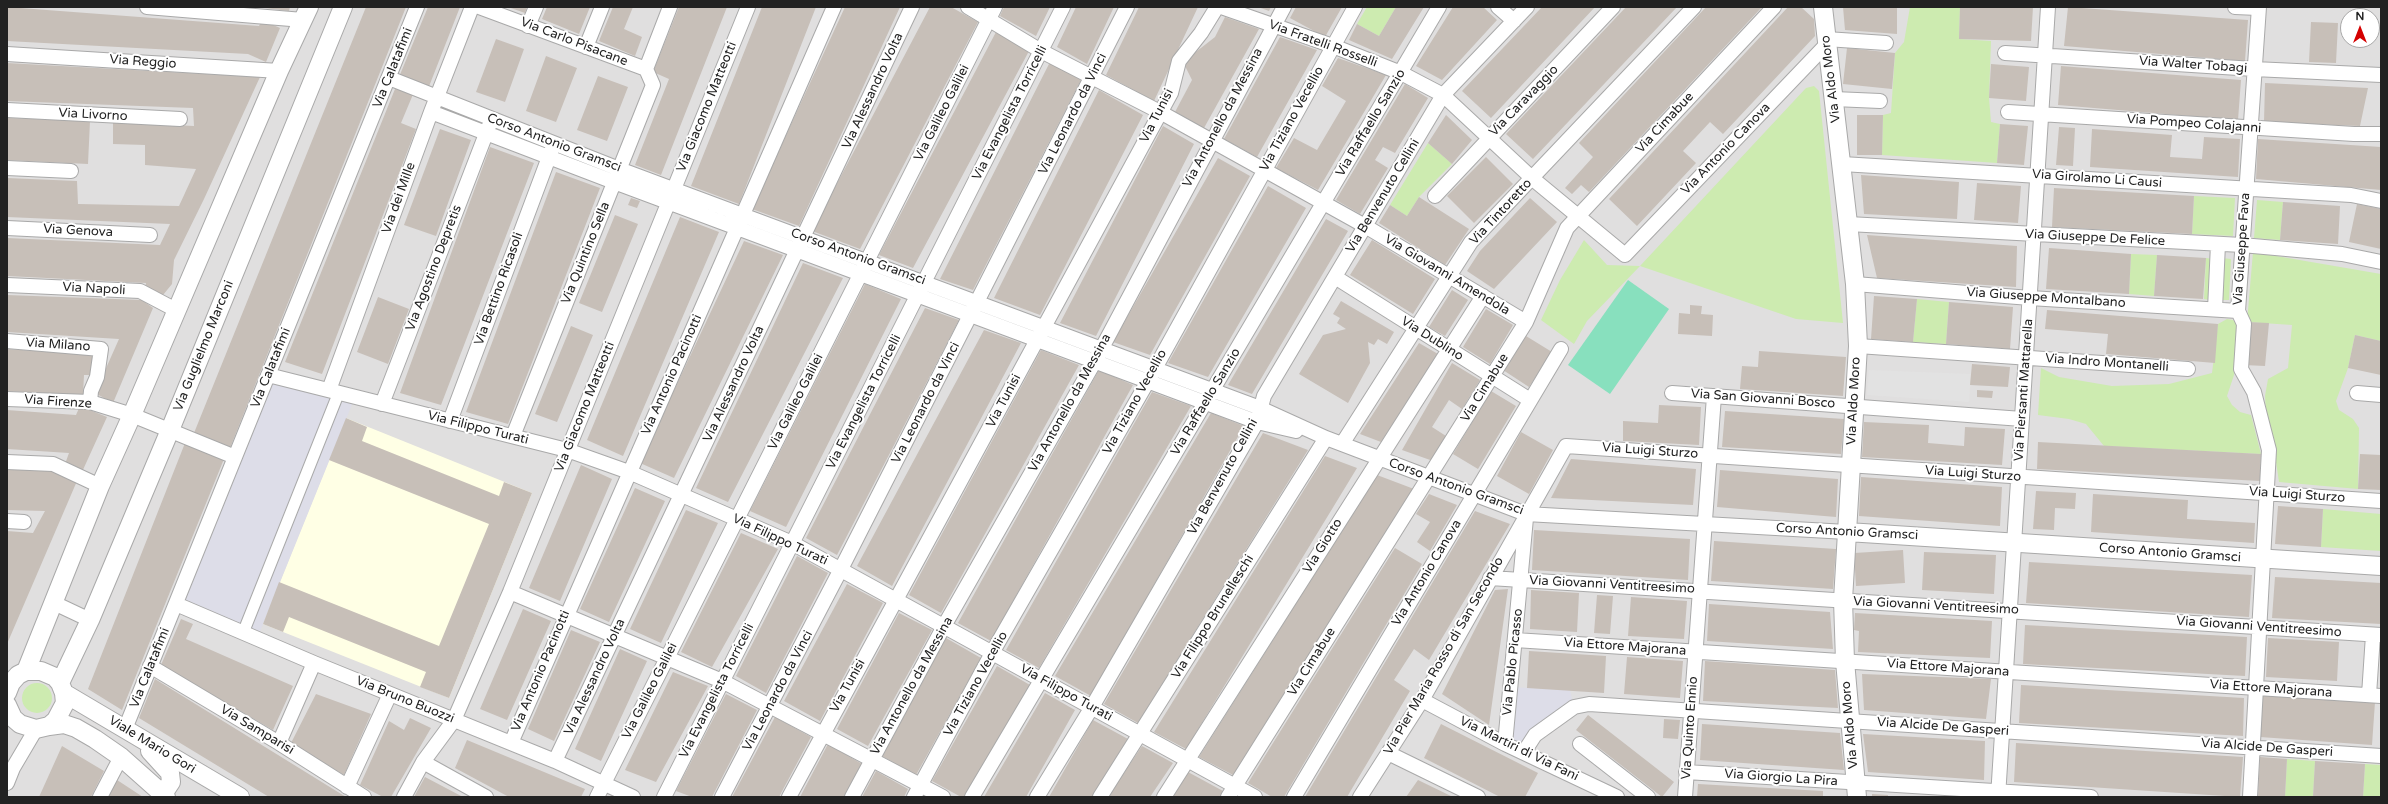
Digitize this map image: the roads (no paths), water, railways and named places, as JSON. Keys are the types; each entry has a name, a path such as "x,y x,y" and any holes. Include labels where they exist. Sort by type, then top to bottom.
{"street":[{"path":"7,693 54,603 100,486 132,415 279,71 306,14 147,7"},
{"name":"Via Guglielmo Marconi","path":"42,727 62,712 62,688 170,430 343,7"},
{"name":"Via Calatafimi","path":"131,733 150,666 417,7"},
{"name":"Via dei Mille","path":"334,391 436,98 472,7"},
{"name":"Via Carlo Pisacane","path":"479,7 646,69"},
{"path":"528,26 536,7"},
{"path":"586,47 602,7"},
{"path":"646,69 670,7"},
{"name":"Via Giacomo Matteotti","path":"404,797 423,762 454,720 510,592 748,7"},
{"name":"Via Antonio Pacinotti","path":"510,743 834,7"},
{"name":"Via Alessandro Volta","path":"555,761 912,7"},
{"name":"Via Giovanni Amendola","path":"968,7 992,13 1041,51 1091,78 1160,112 1263,171 1324,203 1526,322"},
{"name":"Via Evangelista Torricelli","path":"664,797 1064,7"},
{"name":"Via Leonardo da Vinci","path":"722,797 841,569 1127,7"},
{"name":"Via Tunisi","path":"789,797 1171,93 1179,61 1201,34 1217,7"},
{"name":"Via Fratelli Rosselli","path":"1221,7 1333,46 1401,73 1443,95 1533,179 1625,255"},
{"name":"Via Antonello da Messina","path":"852,797 944,626 1095,361 1211,140 1284,7"},
{"name":"Via Tiziano Vecellio","path":"914,797 992,653 1148,381 1355,7"},
{"name":"Via Raffaello Sanzio","path":"972,797 1440,7"},
{"path":"1498,7 1514,21"},
{"name":"Via Benvenuto Cellini","path":"1037,797 1092,707 1257,422 1264,396 1443,95 1527,7"},
{"name":"Via Caravaggio","path":"1435,196 1613,7"},
{"name":"Via Tintoretto","path":"1342,444 1471,242 1533,179 1694,7"},
{"name":"Via Cimabue","path":"1231,791 1526,322 1567,228 1774,7"},
{"name":"Via Aldo Moro","path":"1823,7 1855,284 1858,346 1843,600 1845,661 1856,790"},
{"name":"Via Piersanti Mattarella","path":"1998,794 2048,7"},
{"path":"2236,7 2258,8"},
{"name":"Via Giuseppe Fava","path":"2250,797 2269,450 2254,392 2241,369 2244,324 2238,311 2258,8"},
{"name":"Via Galileo Galilei","path":"597,797 992,13"},
{"path":"1827,41 1886,43"},
{"name":"Via Antonio Canova","path":"1625,255 1827,41"},
{"name":"Via Walter Tobagi","path":"2005,53 2254,69 2381,75"},
{"name":"Via Reggio","path":"7,54 279,71"},
{"name":"Via Quintino Sella","path":"513,436 653,85 646,69"},
{"name":"Corso Antonio Gramsci","path":"388,78 554,144 978,301 1260,408 1326,438 1430,476 1526,514 2014,542 2381,566"},
{"path":"1834,99 1880,101"},
{"name":"Via Livorno","path":"7,110 180,119"},
{"name":"Corso Antonio Gramsci","path":"431,112 736,228 971,314 1257,422 1326,438"},
{"name":"Via Pompeo Colajanni","path":"2008,112 2250,128 2381,134"},
{"name":"Via Agostino Depretis","path":"382,404 491,119"},
{"name":"Via Bettino Ricasoli","path":"450,421 554,144"},
{"name":"Via Girolamo Li Causi","path":"1842,164 2351,195 2381,201"},
{"path":"7,168 71,171"},
{"name":"Via Giuseppe De Felice","path":"1848,224 2242,245 2342,254 2381,262"},
{"name":"Via Genova","path":"7,228 150,235"},
{"path":"2215,309 2218,244"},
{"name":"Via Dublino","path":"1335,277 1530,400"},
{"name":"Via Giuseppe Montalbano","path":"1855,284 2030,298 2238,311"},
{"name":"Via Napoli","path":"7,285 140,291 176,310"},
{"name":"Via Giotto","path":"1164,797 1483,296"},
{"name":"Via Milano","path":"7,341 101,349 97,377 91,391 90,402"},
{"name":"Via Indro Montanelli","path":"1858,346 2188,369"},
{"name":"Via Antonio Canova","path":"1294,797 1560,349"},
{"name":"Via Filippo Turati","path":"268,375 567,450 629,472 792,543 1187,760 1231,791 1255,797"},
{"path":"243,633 334,391"},
{"name":"Via San Giovanni Bosco","path":"1672,393 2022,419"},
{"path":"2357,393 2381,395"},
{"name":"Via Quinto Ennio","path":"1685,797 1714,396"},
{"name":"Via Firenze","path":"7,399 90,402 132,415 235,457"},
{"name":"Via Filippo Brunelleschi","path":"1100,797 1326,438"},
{"name":"Via Luigi Sturzo","path":"1566,446 2381,501"},
{"name":"Via Pier Maria Rosso di San Secondo","path":"1363,796 1388,753 1422,700 1526,514 1566,446"},
{"path":"7,462 53,464 100,486"},
{"name":"Via Pablo Picasso","path":"1505,744 1526,514"},
{"path":"7,521 24,522"},
{"name":"Via Giovanni Ventitreesimo","path":"1490,578 1700,590 2377,635"},
{"path":"510,592 615,634 722,681 823,732 943,797"},
{"path":"54,603 90,620"},
{"name":"Via Bruno Buozzi","path":"176,604 314,663 555,761 633,797"},
{"path":"2375,695 2377,635"},
{"name":"Via Ettore Majorana","path":"1515,640 2375,695"},
{"path":"279,742 314,663"},
{"name":"Via Samparisi","path":"150,666 279,742 364,797"},
{"name":"Viale Mario Gori","path":"17,675 41,671 48,673 62,688 131,733 240,797"},
{"path":"347,787 390,694"},
{"name":"Via Martiri di Via Fani","path":"1422,700 1505,744 1617,797"},
{"name":"Via Alcide De Gasperi","path":"1524,752 1535,735 1574,707 1589,704 2381,756"},
{"path":"8,708 20,724 42,727"},
{"name":"Viale Mario Gori","path":"42,727 64,724 76,728 121,757 163,796"},
{"path":"7,784 10,768 42,727"},
{"path":"131,733 170,773 171,782 163,796"},
{"path":"1580,744 1648,797"},
{"path":"1388,753 1478,797"},
{"path":"100,797 121,757"},
{"path":"423,762 486,797"},
{"name":"Via Giorgio La Pira","path":"1686,772 1856,790 2092,797"}]}
